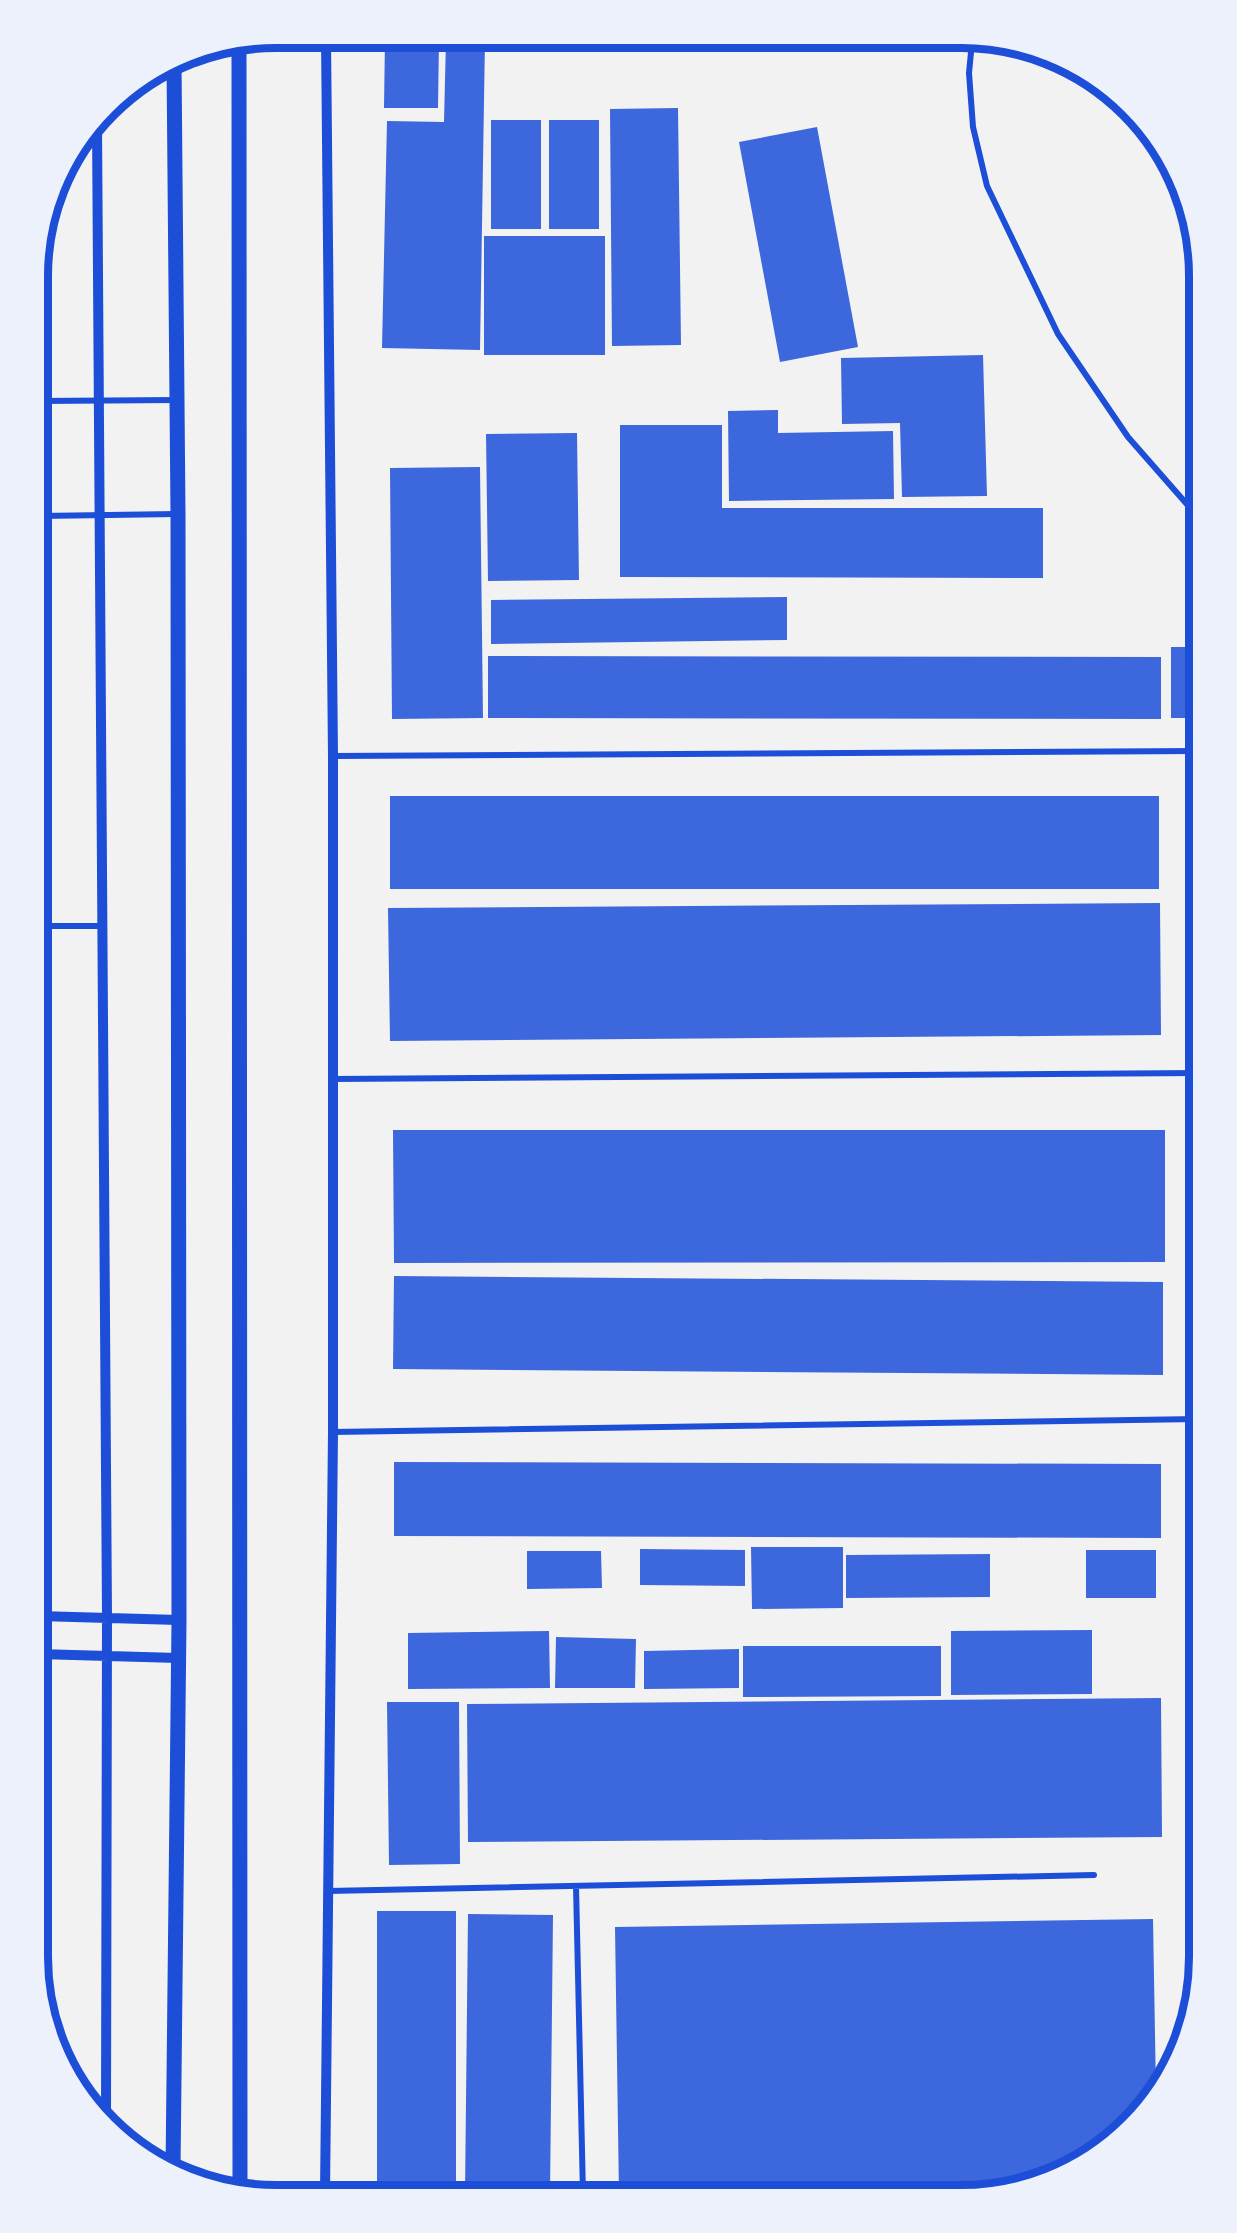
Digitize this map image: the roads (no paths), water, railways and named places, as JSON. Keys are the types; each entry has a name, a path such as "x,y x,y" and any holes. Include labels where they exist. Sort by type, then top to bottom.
{"main road":[{"path":"239,51 240,2182"},
{"path":"173,2160 179,1620 178,400 174,72"}],"street":[{"path":"325,2185 333,1432 333,756 326,48"},
{"path":"971,48 969,73 973,127 987,186 1058,334 1128,437 1189,507"},
{"path":"98,134 107,1617 105,1656 106,2108"},
{"path":"48,401 178,400"},
{"path":"48,516 178,514"},
{"path":"333,756 1189,751"},
{"path":"48,926 103,926"},
{"path":"333,1079 1189,1074"},
{"path":"333,1432 1189,1419"},
{"path":"48,1616 179,1620"},
{"path":"48,1654 178,1658"},
{"path":"328,1891 1094,1875"},
{"path":"576,1886 583,2185"}]}
